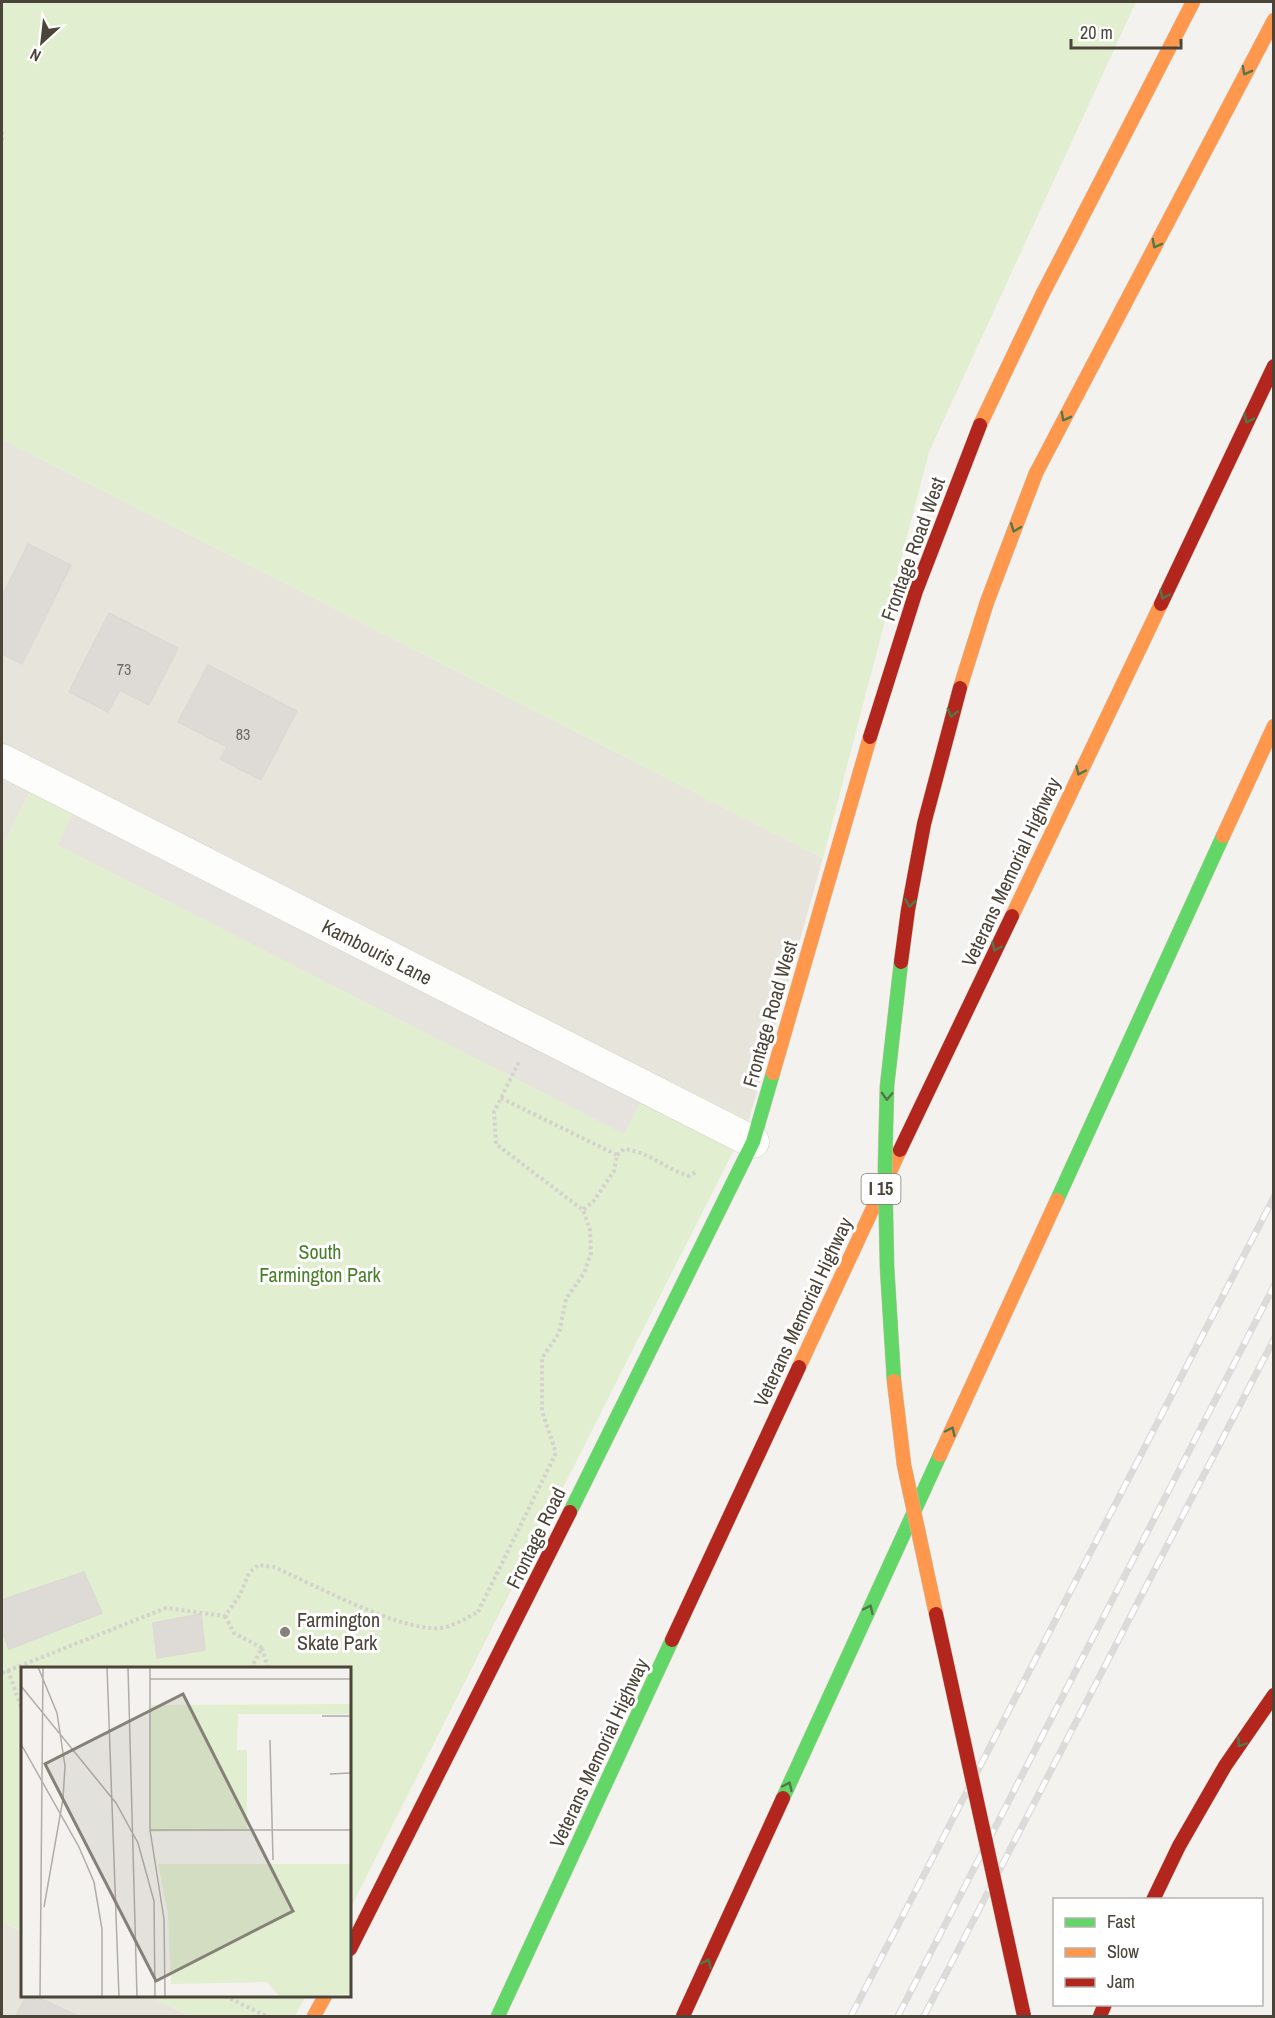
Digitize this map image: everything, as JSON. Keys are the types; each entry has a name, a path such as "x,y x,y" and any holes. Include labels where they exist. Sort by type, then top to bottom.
{"main road":[{"name":"Frontage Road West","path":"753,1142 840,840 916,591 974,441 1042,295 1193,2"},
{"path":"1024,2016 904,1465 892,1368 885,1166 887,1086 897,996 908,910 924,824 963,675 987,602 1036,473 1274,20"},
{"name":"Veterans Memorial Highway","path":"498,2016 872,1210 1274,366"},
{"path":"683,2016 1274,726"},
{"name":"Frontage Road","path":"351,1947 512,1630 753,1142"},
{"path":"1153,1898 1179,1846 1225,1766 1274,1695"},
{"path":"314,2016 325,1997"}],"street":[{"name":"Kambouris Lane","path":"2,760 753,1142"}],"path":[{"path":"2,132 2,143"},
{"path":"225,1616 240,1595 249,1573 258,1565 274,1567 383,1615 419,1626 440,1628 460,1623 477,1612 556,1453 542,1411 542,1358 560,1333 566,1299 584,1273 591,1253 590,1230 583,1210 496,1144 494,1112 534,1032"},
{"path":"501,1098 617,1155"},
{"path":"583,1210 593,1202 614,1171 617,1155 624,1149 639,1151 689,1176 698,1171"},
{"path":"2,1672 166,1608 225,1616"},
{"path":"477,1612 512,1630"},
{"path":"225,1616 234,1633 262,1648 268,1667"},
{"path":"252,1667 262,1648"},
{"path":"8,1670 21,1707"},
{"path":"229,1997 266,2016"}],"shaded area":[{"path":"2,439 823,858 749,1120 41,771 2,847"},
{"path":"86,785 654,1075 624,1134 58,845"},
{"path":"2,1921 21,1931 21,1997 151,1997 190,2016 2,2016"}],"green space":[{"path":"2,2 1136,2 929,452 823,858 2,439"},
{"name":"South Farmington Park","path":"41,771 749,1120 351,1907 351,1667 21,1667 21,1930 2,1921 2,847"},
{"path":"151,1997 305,1997 295,2016 191,2016"}],"building":[{"path":"28,544 71,565 22,664 2,654 2,596"},
{"path":"109,613 178,648 149,705 120,690 108,712 69,692"},
{"path":"208,665 297,711 261,780 220,759 227,747 178,722"},
{"path":"84,1572 102,1613 9,1649 2,1631 2,1600"},
{"path":"201,1614 205,1650 157,1658 153,1623"},
{"path":"26,1997 37,1997 78,2016 16,2016"}],"railway":[{"path":"851,2016 1274,1197"},
{"path":"898,2016 1274,1286"},
{"path":"924,2016 1274,1339"}],"traffic: fast":[{"path":"1057,1200 1223,836"},
{"path":"894,1381 887,1267 885,1166 887,1086 901,962"},
{"path":"570,1512 753,1142 773,1073"},
{"path":"783,1798 940,1455"},
{"path":"498,2016 672,1640"}],"traffic: slow":[{"path":"980,425 1042,295 1193,2"},
{"path":"1036,473 1274,20"},
{"path":"960,688 987,602 1036,473"},
{"path":"1012,916 1161,604"},
{"path":"1223,836 1274,726"},
{"path":"773,1073 870,737"},
{"path":"799,1367 900,1150"},
{"path":"940,1455 1057,1200"},
{"path":"894,1381 904,1465 936,1614"},
{"path":"314,2016 324,1997"}],"traffic: jam":[{"path":"1161,604 1274,366"},
{"path":"870,737 916,591 980,425"},
{"path":"901,962 924,824 960,688"},
{"path":"900,1150 1012,916"},
{"path":"672,1640 799,1367"},
{"path":"351,1947 570,1512"},
{"path":"936,1614 1024,2016"},
{"path":"1154,1898 1179,1846 1225,1766 1274,1695"},
{"path":"683,2016 783,1798"},
{"path":"1100,2016 1104,2006"}],"place":[{"name":"Farmington Skate Park","path":"285,1632"}]}
